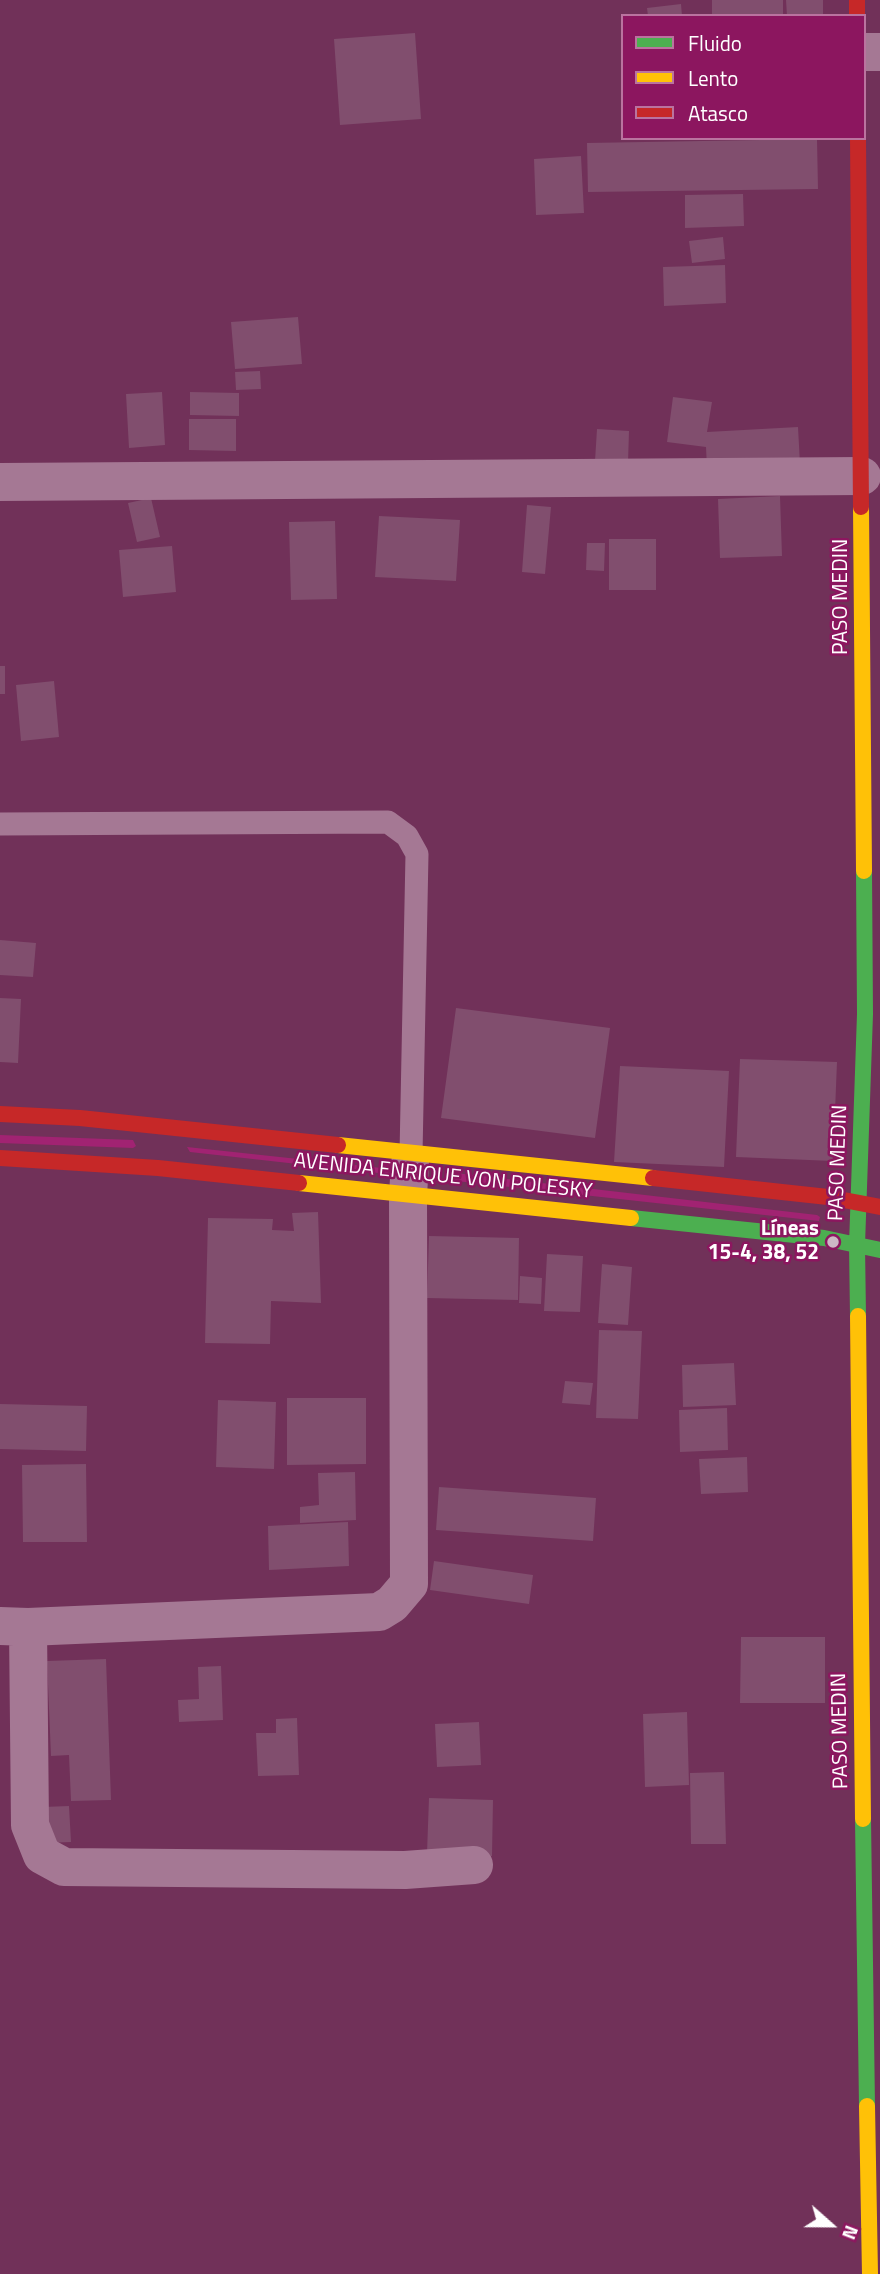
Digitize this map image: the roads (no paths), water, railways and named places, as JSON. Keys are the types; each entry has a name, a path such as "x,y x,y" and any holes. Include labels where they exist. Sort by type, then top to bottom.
{"street":[{"name":"PASO MEDIN","path":"858,140 870,365 862,476 872,1015 857,1245 870,2274"},
{"path":"0,482 862,476"},
{"name":"AVENIDA ENRIQUE VON POLESKY","path":"0,1114 163,1126 880,1207"},
{"path":"158,1168 163,1126"},
{"path":"411,1154 408,1195 409,1584 392,1604 379,1612 14,1627 30,1825 42,1855 64,1867 405,1870 474,1865"},
{"name":"AVENIDA ENRIQUE VON POLESKY","path":"0,1158 158,1168 824,1238 880,1250"}],"lane":[{"path":"0,824 388,822 407,836 417,854 411,1154"}],"place":[{"name":"Líneas 15-4, 38, 52","path":"833,1242"}]}
